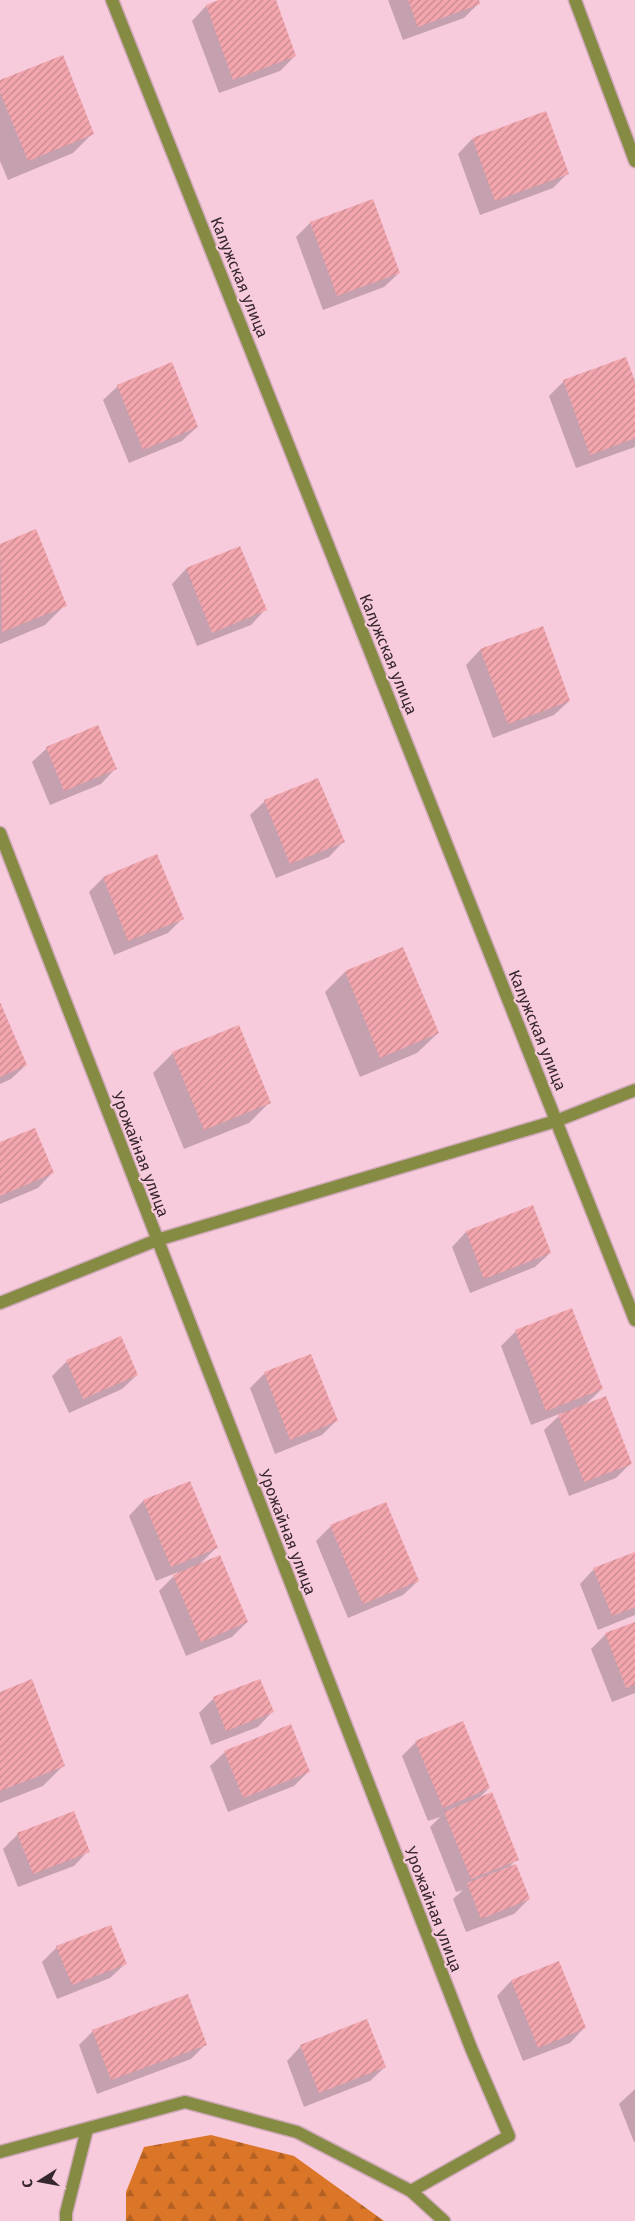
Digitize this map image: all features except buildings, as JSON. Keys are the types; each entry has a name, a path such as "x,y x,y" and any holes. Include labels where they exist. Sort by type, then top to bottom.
{"street":[{"name":"Калужская улица","path":"112,0 635,1320"},
{"path":"575,0 635,161"},
{"name":"Урожайная улица","path":"0,833 471,2048 509,2136 411,2191"},
{"path":"0,1303 157,1240 556,1120 635,1090"},
{"path":"0,2152 185,2102 298,2132 411,2191 444,2221"},
{"path":"66,2221 66,2213 87,2129"}],"green space":[{"path":"211,2135 294,2156 384,2221 126,2221 126,2192 144,2147"}]}
